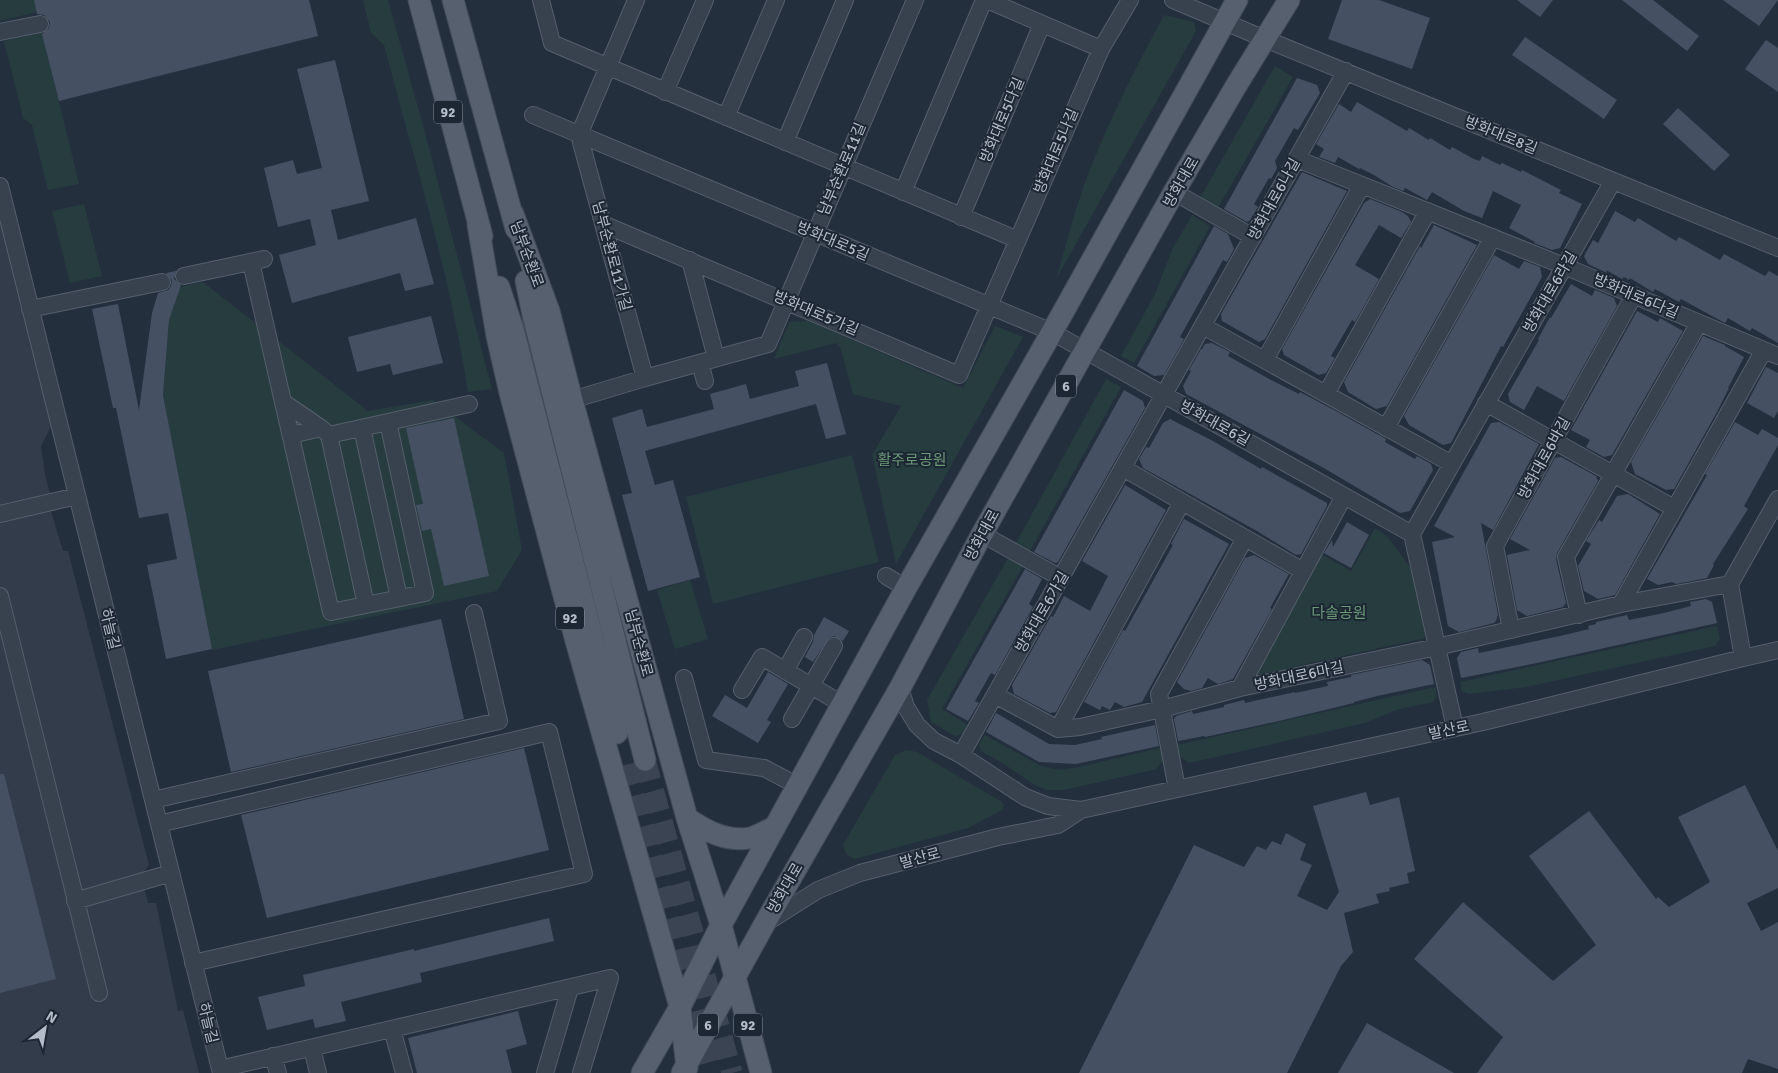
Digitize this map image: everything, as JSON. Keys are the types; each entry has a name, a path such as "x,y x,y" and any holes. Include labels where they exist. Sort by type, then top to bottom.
{"main road":[{"name":"남부순환로","path":"419,0 478,225 513,328 635,762 533,315 513,214"},
{"name":"남부순환로","path":"453,0 513,214 549,311 687,818 721,925 761,1073"},
{"path":"1224,22 1237,0"},
{"name":"방화대로","path":"685,1070 765,923 900,688 982,534 1174,192 1289,0"},
{"name":"6","path":"642,1073 680,1007 721,925 906,588 1052,332 1224,22"},
{"path":"430,43 462,34"},
{"name":"남부순환로","path":"478,225 496,336 510,393 574,632 680,1007 685,1070"},
{"path":"687,818 706,830 723,837 749,838 775,827"}],"street":[{"path":"541,0 552,43 1018,240"},
{"path":"533,116 579,135 636,0"},
{"path":"665,92 705,0"},
{"path":"726,117 776,0"},
{"path":"785,142 845,0"},
{"name":"남부순환로11길","path":"572,400 768,344 915,0"},
{"path":"903,192 986,0 1101,49"},
{"name":"방화대로5나길","path":"990,306 1101,49 1130,0"},
{"name":"방화대로8길","path":"1173,0 1778,248"},
{"path":"0,32 40,24"},
{"name":"방화대로5다길","path":"961,217 1042,24"},
{"name":"방화대로6나길","path":"1164,395 1346,72"},
{"name":"방화대로5길","path":"579,135 1052,332 1086,350"},
{"name":"남부순환로11가길","path":"579,135 645,378"},
{"name":"방화대로6다길","path":"1297,159 1564,266 1771,353"},
{"name":"방화대로6라길","path":"1412,534 1613,181"},
{"path":"1264,360 1362,185"},
{"name":"하늘길","path":"0,186 220,1071"},
{"path":"1174,192 1253,238"},
{"path":"1326,394 1428,211"},
{"name":"방화대로5가길","path":"603,224 959,375 990,306"},
{"path":"1386,428 1493,237"},
{"path":"690,260 716,358"},
{"path":"184,276 257,261 283,402 331,612 425,592 388,422"},
{"path":"30,310 162,282"},
{"name":"방화대로6바길","path":"1511,630 1495,546 1634,296"},
{"path":"1580,615 1566,557 1699,323"},
{"path":"1203,326 1452,464"},
{"name":"방화대로6길","path":"1086,350 1412,534"},
{"path":"1621,604 1674,508 1771,353"},
{"path":"700,363 705,380"},
{"name":"방화대로6가길","path":"961,755 1164,395"},
{"path":"283,402 325,432 366,605"},
{"path":"1486,403 1674,508"},
{"path":"291,435 362,428 469,404"},
{"path":"362,428 399,598"},
{"path":"1123,468 1303,571"},
{"path":"0,514 77,496"},
{"path":"1240,688 1344,496"},
{"path":"1743,658 1730,584 1778,499"},
{"path":"1058,728 1182,502"},
{"path":"982,534 1061,578"},
{"path":"1412,534 1456,728"},
{"path":"1178,789 1159,694 1245,538"},
{"path":"886,576 906,588"},
{"path":"1437,647 1621,604 1730,584"},
{"path":"0,596 99,993"},
{"path":"152,800 499,722 474,613"},
{"path":"784,671 804,637"},
{"path":"792,719 834,646"},
{"name":"방화대로6마길","path":"995,694 1058,728 1080,728 1240,688 1437,647"},
{"name":"발산로","path":"900,688 906,707 917,725 934,740 961,755 1025,797 1048,806 1081,810 1456,728 1778,650"},
{"path":"742,690 762,657 842,704"},
{"path":"684,678 706,760 764,768 798,786"},
{"path":"158,824 549,732 584,874 193,963"},
{"name":"발산로","path":"765,923 818,890 860,873 998,838 1058,825 1081,810"},
{"path":"75,901 171,873"},
{"path":"220,1071 273,1056 610,978 581,1073"},
{"path":"545,1073 570,988"},
{"path":"392,1029 404,1073"},
{"path":"312,1048 318,1073"},
{"path":"273,1056 278,1073"}],"shaded area":[{"path":"0,207 54,420 41,446 45,474 53,506 50,508 63,551 68,551 149,865 141,876 148,903 156,903 178,1011 183,1010 199,1073 0,1073"}],"green space":[{"path":"0,0 34,0 37,12 0,21"},
{"path":"363,0 388,0 492,389 468,392 452,304 419,174 384,45 371,33"},
{"path":"1164,15 1194,22 1196,31 1056,279 1078,202 1109,124"},
{"path":"42,32 79,184 48,190 32,125 23,118 4,41"},
{"path":"1275,66 1293,77 1218,208 1200,198"},
{"path":"84,204 102,276 70,283 52,211"},
{"path":"1192,215 1210,226 1134,363 1121,356 1155,294 1172,250"},
{"path":"203,282 368,411 433,400 504,453 522,550 497,591 212,650 163,395 169,320 180,287"},
{"name":"활주로공원","path":"808,321 963,388 995,326 1023,337 896,564 872,455 901,406 853,394 840,347 836,343 774,359 789,322"},
{"path":"1106,379 1121,387 1030,551 1016,543"},
{"path":"852,455 879,562 713,604 686,497"},
{"name":"다솔공원","path":"1375,528 1388,537 1416,575 1425,638 1257,675 1321,554 1351,571"},
{"path":"1008,558 1023,566 942,709 968,725 962,734 955,736 931,722 927,700"},
{"path":"690,580 708,639 675,649 657,590"},
{"path":"1717,626 1720,639 1715,646 1526,687 1469,694 1462,691 1460,682"},
{"path":"1435,687 1437,696 1433,702 1396,710 1365,723 1189,763 1180,757 1177,745"},
{"path":"985,735 1041,766 1059,770 1160,748 1163,760 1157,769 1064,790 1047,790 1033,784 981,751 979,744"},
{"path":"906,750 917,752 1002,802 1004,805 1002,810 968,828 855,859 850,857 845,852 843,845 895,755"}],"building":[{"path":"34,0 309,0 318,36 59,101 42,34 49,28 50,22 44,15 37,14"},
{"path":"1342,0 1379,0 1430,18 1412,69 1328,39"},
{"path":"1517,0 1553,0 1540,17"},
{"path":"1622,0 1653,0 1699,36 1687,51"},
{"path":"1723,0 1778,0 1759,26"},
{"path":"1525,37 1617,100 1604,119 1512,55"},
{"path":"1766,40 1778,48 1778,92 1745,69"},
{"path":"335,60 369,201 331,210 338,240 416,218 434,284 405,291 400,273 292,303 279,255 316,245 310,219 278,227 264,168 293,160 297,174 322,168 297,69"},
{"path":"1297,78 1317,85 1320,93 1298,130 1294,128 1275,161 1277,168 1254,204 1258,207 1247,222 1224,209"},
{"path":"1357,102 1407,131 1409,128 1450,150 1452,147 1480,161 1482,156 1500,165 1502,163 1521,172 1522,170 1561,190 1559,193 1582,204 1560,248 1552,250 1534,243 1509,228 1521,205 1493,191 1482,218 1464,211 1432,192 1427,200 1405,188 1403,191 1393,187 1338,157 1335,163 1319,157 1324,149 1316,144 1339,104 1351,112"},
{"path":"1678,108 1730,155 1714,171 1663,124"},
{"path":"1302,172 1347,191 1265,339 1259,342 1222,321 1221,314"},
{"path":"1370,199 1402,212 1408,216 1411,222 1401,238 1379,225 1355,265 1379,279 1355,322 1352,320 1331,356 1335,358 1326,373 1319,375 1284,355 1282,349 1364,203"},
{"path":"1615,211 1635,222 1638,218 1676,241 1679,237 1720,260 1724,254 1765,276 1769,271 1778,276 1778,343 1752,328 1750,331 1728,318 1725,323 1681,299 1679,302 1655,289 1653,292 1630,278 1629,280 1624,277 1622,279 1606,270 1607,273 1588,264 1584,256 1593,240 1598,243"},
{"path":"1434,225 1477,245 1387,406 1376,409 1348,392 1344,382 1420,246 1421,248"},
{"path":"1214,226 1228,234 1234,249 1227,262 1223,260 1180,337 1184,339 1164,375 1154,376 1137,366"},
{"path":"1494,255 1519,269 1524,261 1540,267 1542,277 1503,347 1501,346 1451,443 1443,445 1409,425 1404,416"},
{"path":"176,271 174,279 181,285 169,320 163,395 212,649 166,659 147,565 177,559 168,513 139,518 116,408 113,408 92,309 118,304 139,410 152,313 158,293 168,290 171,286 172,280 166,273"},
{"path":"1571,284 1592,296 1595,290 1614,298 1617,306 1564,401 1537,386 1524,410 1510,402 1508,394 1550,317"},
{"path":"1637,311 1658,322 1660,318 1683,331 1612,455 1604,457 1586,447 1590,440 1571,430"},
{"path":"431,316 443,363 393,375 390,364 357,372 348,337"},
{"path":"1703,336 1725,345 1744,357 1717,412 1674,489 1666,490 1635,474 1631,462"},
{"path":"1212,343 1230,352 1228,356 1273,381 1299,394 1300,392 1334,410 1386,439 1385,442 1415,459 1417,456 1431,464 1433,470 1410,511 1400,513 1322,467 1186,394 1183,386 1191,371 1189,370 1205,344"},
{"path":"827,363 846,434 826,439 816,404 645,451 655,485 673,480 700,577 648,591 622,495 632,493 612,418 642,409 647,427 714,409 710,394 746,384 750,399 799,386 795,371"},
{"path":"1766,367 1778,373 1778,411 1774,418 1747,403"},
{"path":"1124,390 1143,401 1145,408 1058,562 1055,563 1034,552"},
{"path":"454,418 489,576 444,586 431,529 422,531 416,505 423,504 406,428"},
{"path":"1170,419 1327,503 1301,554 1296,555 1257,531 1143,468 1139,459 1146,447 1149,448 1163,423"},
{"path":"1499,422 1539,444 1493,530 1481,523 1498,615 1496,621 1459,632 1448,626 1432,542 1455,537 1434,526 1491,423"},
{"path":"1735,422 1758,435 1762,429 1778,438 1778,445 1744,506 1748,509 1713,564 1707,578 1676,584 1672,582 1658,585 1647,579"},
{"path":"1561,457 1596,476 1598,481 1557,553 1556,559 1566,603 1563,607 1527,616 1517,610 1507,555 1530,550 1510,539 1555,458"},
{"path":"1125,485 1166,510 1056,712 1050,713 1014,694 1012,685 1064,596 1090,611 1108,576 1082,561"},
{"path":"1628,494 1660,514 1615,595 1598,599 1584,591 1578,566 1591,544 1586,541 1599,520 1602,522 1617,496"},
{"path":"1184,519 1229,544 1142,702 1124,707 1115,702 1110,710 1102,706 1100,710 1084,702 1123,630 1125,631 1173,545 1171,544"},
{"path":"1347,522 1369,535 1351,568 1324,553 1332,540 1333,547"},
{"path":"1254,555 1289,574 1270,608 1272,609 1233,679 1218,684 1208,678 1202,688 1191,691 1184,689 1177,682 1245,558"},
{"path":"1025,569 1042,579 1029,604 1033,607 995,675 991,673 975,701 979,703 968,721 946,709"},
{"path":"1706,599 1712,602 1717,623 1461,678 1457,658 1461,652 1478,648 1479,653 1560,636 1589,629 1588,626 1596,624 1596,622 1627,615 1629,620 1664,613 1691,606 1690,602"},
{"path":"824,617 849,631 843,641 834,636 829,638 813,662 805,657"},
{"path":"441,619 464,719 231,772 208,671"},
{"path":"1422,660 1430,665 1434,684 1377,696 1279,721 1178,741 1174,719 1176,716 1192,711 1193,714 1224,707 1224,705 1244,700 1245,703 1328,686 1327,682 1351,677 1351,675"},
{"path":"768,672 788,684 767,720 771,722 758,743 712,716 725,695 747,708"},
{"path":"996,713 1049,744 1075,745 1155,725 1159,746 1076,764 1039,762 986,732"},
{"path":"524,748 549,850 267,918 241,815"},
{"path":"0,774 4,774 56,979 0,993"},
{"path":"1745,785 1778,851 1778,888 1747,903 1761,931 1778,922 1778,1069 1748,1059 1742,1073 1477,1073 1503,1037 1414,959 1463,902 1553,981 1596,945 1529,856 1589,811 1656,899 1658,897 1669,907 1710,882 1678,817"},
{"path":"1366,792 1370,805 1399,797 1415,871 1407,873 1409,883 1389,888 1390,891 1376,894 1379,903 1344,913 1353,952 1341,966 1287,1073 1079,1073 1194,845 1244,867 1257,846 1266,850 1272,841 1281,845 1286,833 1306,844 1300,860 1312,865 1297,896 1327,910 1339,892 1313,806"},
{"path":"549,918 554,941 420,973 422,982 341,1002 346,1021 315,1028 313,1019 267,1030 258,997 305,986 303,975 414,949 414,951"},
{"path":"518,1011 527,1044 506,1050 512,1073 417,1073 408,1038"},
{"path":"1367,1023 1454,1073 1338,1073"}],"tunnel":[{"path":"645,760 732,1073"},
{"path":"625,765 712,1073"}]}
